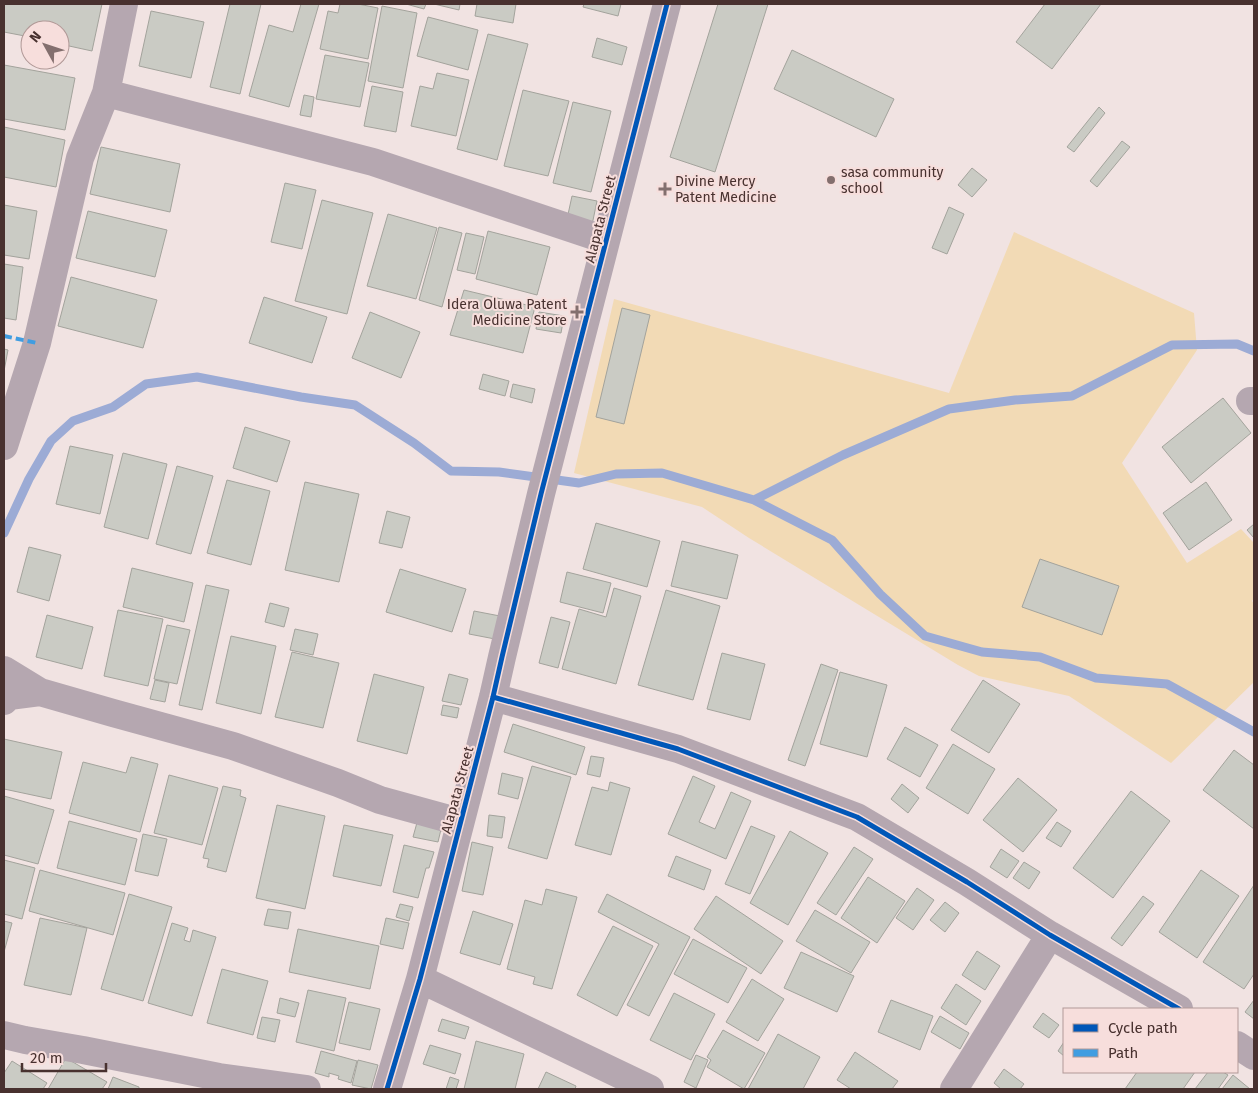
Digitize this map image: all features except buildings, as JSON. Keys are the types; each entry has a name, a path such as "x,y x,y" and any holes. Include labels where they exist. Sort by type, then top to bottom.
{"street":[{"path":"4,446 37,343 80,158 106,93 124,4"},
{"name":"Alapata Street","path":"387,1089 420,979 494,697 555,440 667,4"},
{"path":"106,93 373,162 606,240"},
{"path":"4,670 40,692 233,746 380,800 460,822"},
{"path":"4,701 9,696 40,692"},
{"path":"494,697 678,749 857,817 967,882 1050,935 1177,1008"},
{"path":"954,1089 1050,935"},
{"path":"420,979 650,1089"},
{"path":"4,1035 219,1078 307,1089"},
{"path":"1238,1046 1254,1056"}],"shaded area":[{"path":"1014,232 1194,313 1197,350 1122,463 1187,563 1241,529 1254,543 1254,598 1252,601 1254,603 1254,682 1171,763 1069,696 979,676 958,665 749,538 702,507 574,473 614,299 949,393"}],"waterway":[{"path":"754,500 843,455 949,409 1015,400 1072,396 1172,345 1237,344 1254,351"},
{"path":"4,533 29,479 51,441 73,421 113,407 146,384 197,377 301,397 355,405 414,443 451,471 499,472 579,483 616,474 662,473 754,500 832,540 880,594 925,636 982,652 1040,657 1096,678 1167,684 1254,732"}],"marked path":[{"path":"4,336 37,343"}],"cycle path":[{"path":"387,1089 420,979 493,697 541,494 667,4"},
{"path":"493,697 678,749 857,817 967,882 1050,935 1177,1008"}],"place":[{"name":"sasa community school","path":"831,180"},
{"name":"Divine Mercy Patent Medicine","path":"665,189"},
{"name":"Idera Oluwa Patent Medicine Store","path":"577,312"}]}
